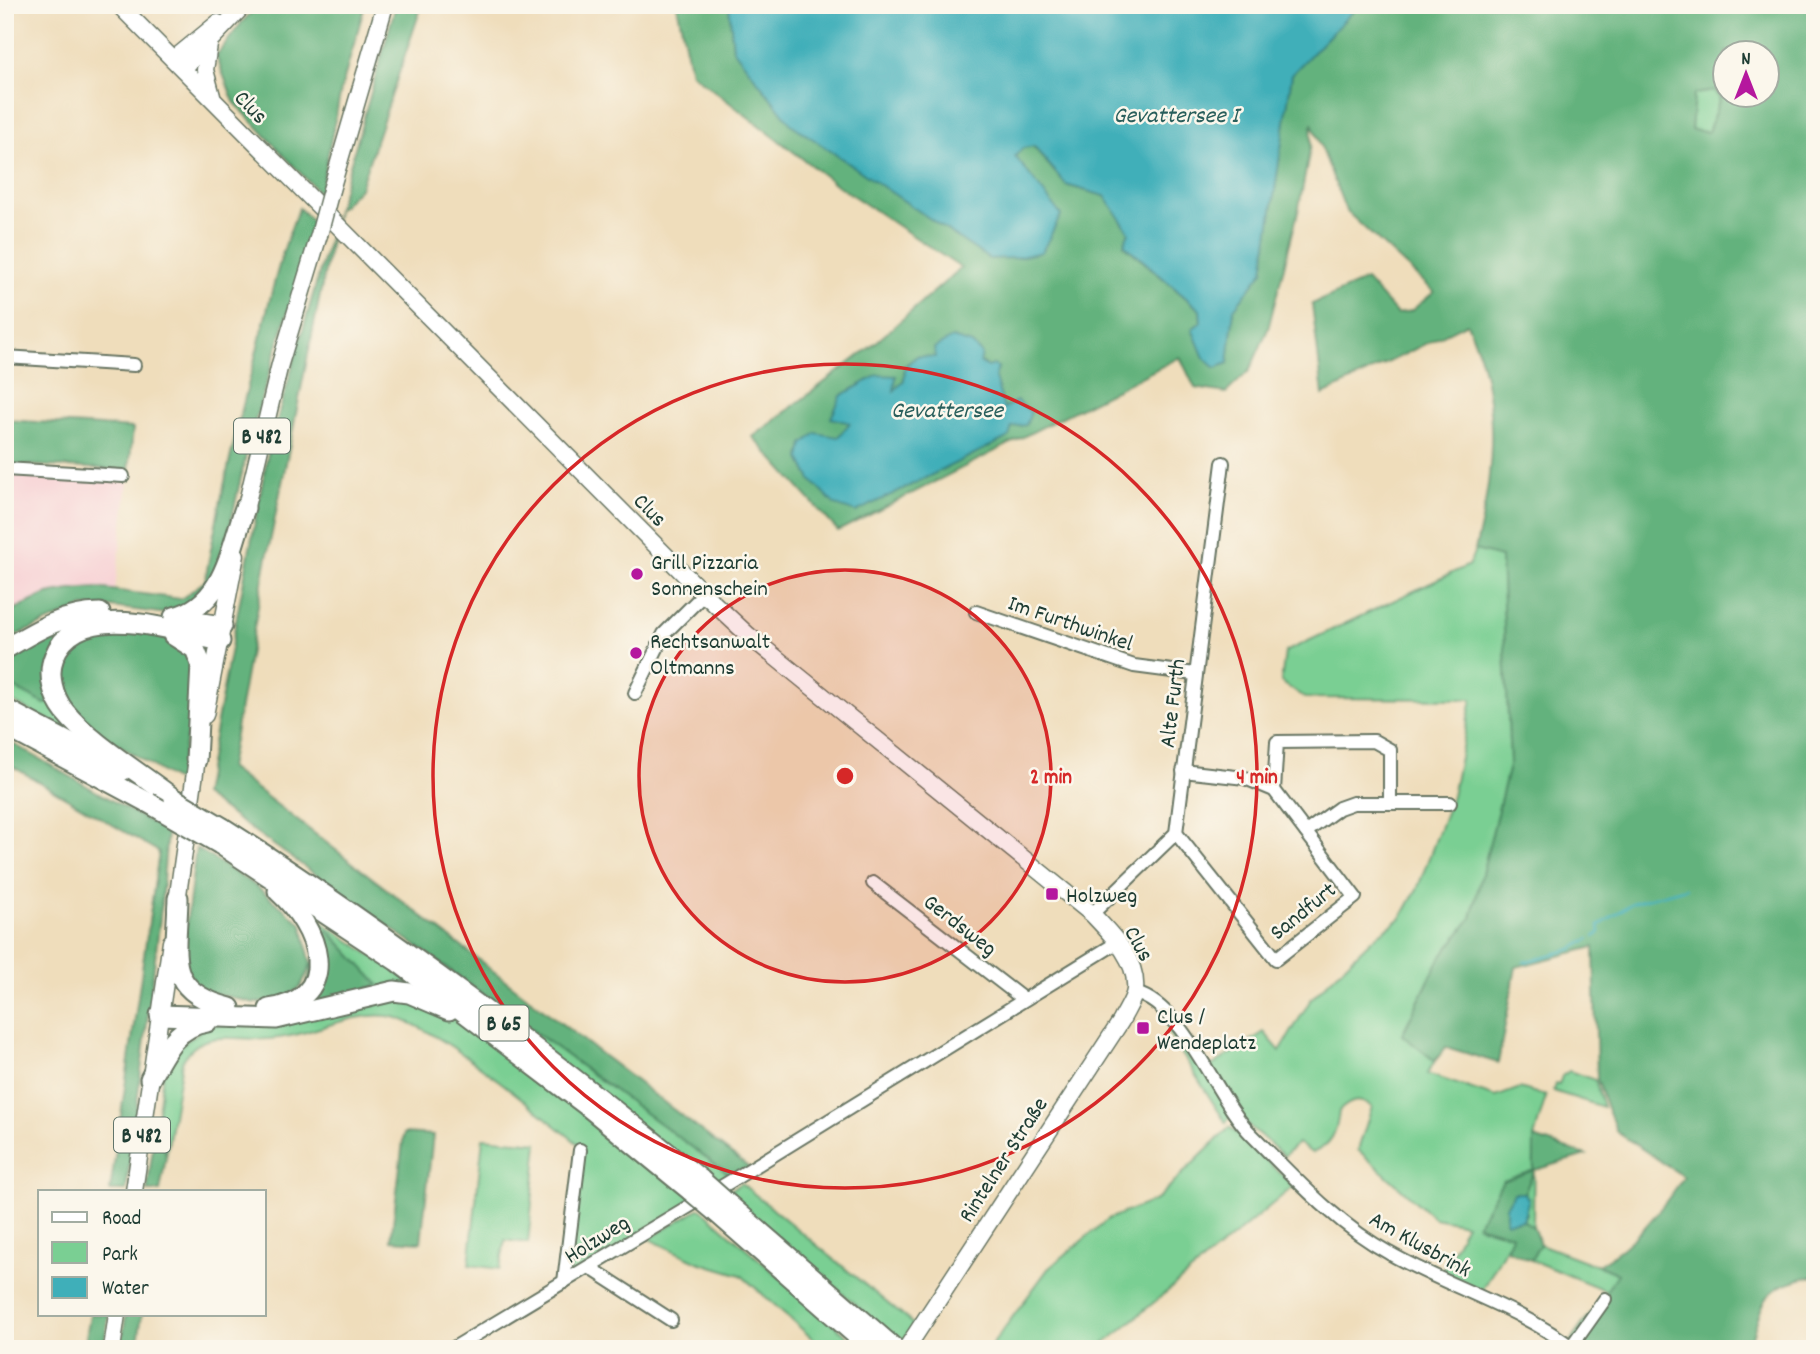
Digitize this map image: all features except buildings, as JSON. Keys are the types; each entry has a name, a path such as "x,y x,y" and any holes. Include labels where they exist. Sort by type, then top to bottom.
{"highway":[{"path":"152,791 66,714 56,696 50,673 52,661 63,640 91,623 166,624 190,613 217,589 245,508"},
{"path":"5,649 34,631 75,615 97,612 221,633"},
{"path":"166,624 195,649 201,664 196,760"},
{"name":"B 65","path":"5,709 152,791 221,836 299,876 481,1006 722,1208 898,1348"},
{"name":"B 65","path":"5,726 174,799 221,836 251,866 310,901 397,961 696,1186"},
{"path":"150,1079 165,1051 180,1034 201,1023 230,1014 268,1009 295,1001 306,992 315,974 318,955 305,919 251,866"},
{"path":"178,898 179,976 195,995 230,1014"},
{"path":"161,1008 230,1014 298,1015 394,991 420,997 485,1027"},
{"name":"B 65","path":"722,1208 872,1349"}],"main road":[{"name":"Clus","path":"119,5 704,594 748,635 1092,914 1118,942 1135,977 1135,993"},
{"path":"179,64 237,5"},
{"path":"179,64 209,45 244,5"},
{"path":"375,5 376,31"},
{"name":"B 482","path":"134,1190 196,760 245,508 280,364 385,5"},
{"path":"209,45 205,70 213,98"},
{"name":"Rintelner Straße","path":"898,1348 1121,1021 1135,993"},
{"path":"112,1349 117,1316"}],"street":[{"path":"5,357 134,365"},
{"name":"Alte Furth","path":"1176,833 1223,463"},
{"path":"5,469 123,477"},
{"path":"635,693 664,634 704,594"},
{"name":"Im Furthwinkel","path":"976,612 1134,666 1195,674"},
{"path":"1183,771 1245,778 1274,790 1277,742 1374,741 1390,750 1390,803"},
{"name":"Sandfurt","path":"1176,833 1276,959 1355,897 1274,790"},
{"path":"1306,832 1346,804 1450,803"},
{"path":"1092,914 1176,833"},
{"name":"Gerdsweg","path":"873,883 1023,999"},
{"name":"Holzweg","path":"452,1349 1118,942"},
{"name":"Clus","path":"1135,993 1144,995 1168,1014 1237,1118"},
{"name":"Am Klusbrink","path":"1237,1118 1302,1184 1369,1241 1532,1323 1573,1348"},
{"path":"564,1282 580,1150"},
{"path":"589,1267 671,1320"},
{"path":"1573,1348 1605,1300"}],"shaded area":[{"path":"5,474 128,482 115,590 97,588 47,594 5,614"}],"green space":[{"path":"259,5 365,5 341,90 320,194 234,102 216,56"},
{"path":"396,5 422,5 360,188 337,211 265,567 229,768 752,1170 737,1180 439,962 203,795 269,448"},
{"path":"677,5 729,5 733,49 1028,177 1014,155 1023,148 1033,146 1066,185 1105,196 1129,232 1124,245 1200,310 1201,322 1192,330 1228,363 1234,308 1263,271 1292,73 1359,5 1815,5 1815,1276 1784,1285 1767,1298 1748,1349 1577,1349 1570,1342 1618,1274 1598,1265 1635,1237 1684,1177 1617,1132 1607,1108 1597,1079 1594,947 1516,967 1498,1063 1446,1047 1435,1061 1402,1035 1439,960 1471,918 1510,762 1501,557 1475,550 1490,464 1490,407 1478,351 1467,323 1323,395 1312,304 1366,280 1397,314 1411,311 1434,292 1346,211 1312,123 1311,144 1298,212 1268,329 1250,370 1226,393 1195,388 1180,357 838,531 753,437 873,345 961,268 834,183 691,73","holes":["917,356 980,361 987,367 998,367 995,378 1004,409 811,480 800,458 803,444 838,438 851,422 841,396 878,375 893,393 904,380 905,366"]},
{"path":"1712,91 1712,108 1717,108 1708,133 1691,130 1694,94"},
{"path":"299,208 313,222 309,241 249,441 220,572 211,590 168,614 111,607 83,607 5,640 5,614 47,594 97,588 181,599 205,581 221,498 247,389 279,265"},
{"path":"5,420 133,428 129,470 5,464"},
{"path":"1475,550 1501,556 1510,762 1471,918 1439,960 1402,1034 1435,1061 1427,1074 1496,1097 1520,1088 1546,1096 1534,1138 1534,1171 1478,1226 1513,1235 1481,1293 1440,1275 1466,1224 1434,1218 1358,1150 1372,1107 1359,1101 1347,1104 1339,1111 1337,1125 1329,1142 1312,1153 1298,1143 1284,1156 1233,1112 1226,1123 1168,1032 1176,1025 1207,1069 1264,1032 1280,1051 1311,999 1371,940 1401,918 1418,887 1452,796 1472,699 1305,698 1281,682 1285,652 1469,565"},
{"path":"71,627 50,701 45,704 5,683 5,658 36,636"},
{"path":"114,627 170,639 191,653 197,676 178,782 82,722 57,684 56,673 69,642"},
{"path":"5,683 45,703 50,701 83,738 5,698"},
{"path":"5,739 167,832 160,918 126,1190 110,1190 159,852 5,762"},
{"path":"196,848 256,886 302,924 311,965 300,988 278,1001 254,1003 198,989 182,960"},
{"path":"300,907 419,988 439,962 737,1180 565,1283 581,1146 514,1092 457,1051 406,1021 387,1016 342,1021 282,1038 220,1038 199,1044 182,1062 166,1157 158,1111 163,1074 171,1053 205,1027 288,1011 378,985 329,931 320,939"},
{"path":"328,930 379,985 288,1011 307,984 317,950"},
{"path":"1569,1071 1595,1080 1603,1107 1553,1091 1555,1084 1559,1085 1562,1076"},
{"path":"158,1111 166,1157 160,1190 147,1190"},
{"path":"1230,1127 1294,1186 1098,1349 989,1349 1048,1269 1108,1219 1156,1200"},
{"path":"404,1133 433,1135 421,1242 391,1240"},
{"path":"483,1138 538,1143 528,1243 505,1240 500,1269 469,1265"},
{"path":"1534,1138 1586,1155 1535,1170 1524,1193 1514,1193 1517,1221 1523,1220 1533,1227 1540,1244 1531,1260 1507,1250 1512,1235 1477,1225 1503,1181 1534,1170"},
{"path":"1534,1172 1533,1227 1523,1220 1526,1214 1524,1193"},
{"path":"741,1183 914,1325 901,1344 726,1193"},
{"path":"700,1208 862,1349 824,1349 741,1275 698,1262 649,1239"},
{"path":"1540,1244 1619,1274 1607,1291 1531,1260"},
{"path":"90,1316 109,1316 103,1349 84,1349"},
{"path":"126,1316 142,1316 137,1349 121,1349"}],"water":[{"name":"Gevattersee I","path":"729,5 1359,5 1292,74 1263,271 1234,309 1228,363 1216,368 1204,358 1192,329 1201,322 1200,310 1124,244 1129,232 1105,196 1066,185 1034,146 1023,148 1015,156 1061,215 1042,252 1016,258 989,259 791,124 733,49"},
{"name":"Gevattersee","path":"952,338 972,344 982,354 980,362 987,367 998,367 995,378 1004,408 1017,401 1031,412 1026,425 1012,427 1009,437 856,512 835,505 811,480 800,458 803,444 816,433 838,437 850,423 831,418 841,396 878,375 896,376 894,391 904,380 905,366 917,356 935,357 934,348"},
{"path":"1514,1193 1524,1193 1529,1199 1523,1220 1506,1222 1506,1207"}],"waterway":[{"path":"1595,937 1600,932 1599,926 1632,903 1686,888"},
{"path":"1524,962 1572,949 1589,939"}],"place":[{"name":"Grill Pizzaria Sonnenschein","path":"637,574"},
{"name":"Rechtsanwalt Oltmanns","path":"636,653"},
{"name":"Holzweg","path":"1052,894"},
{"name":"Clus / Wendeplatz","path":"1143,1028"}]}
